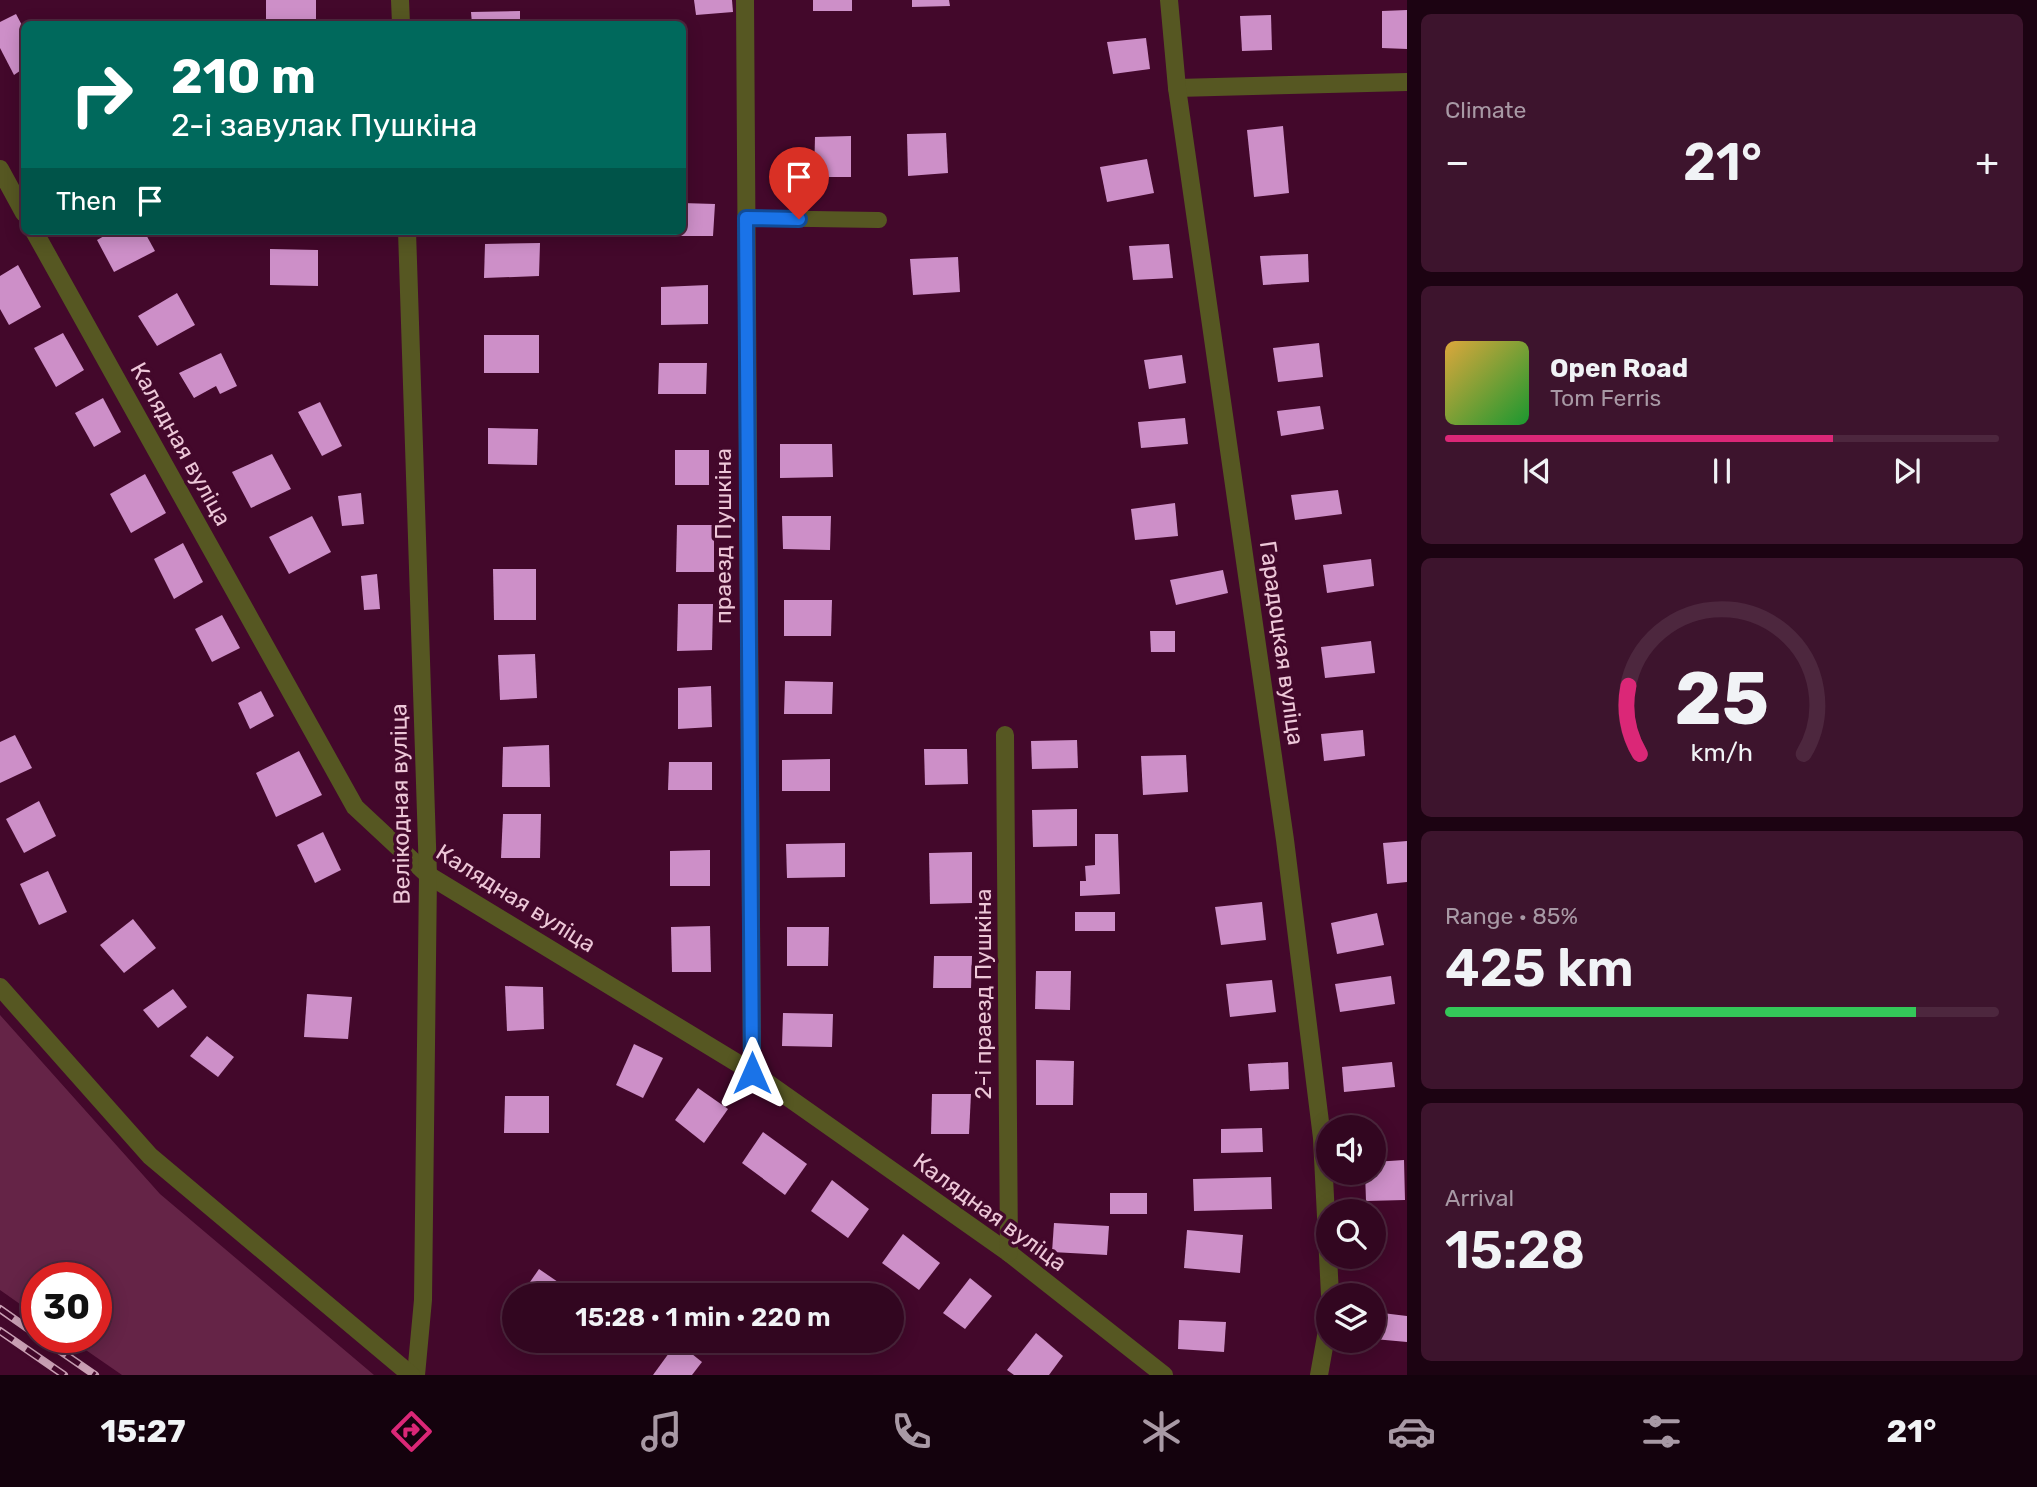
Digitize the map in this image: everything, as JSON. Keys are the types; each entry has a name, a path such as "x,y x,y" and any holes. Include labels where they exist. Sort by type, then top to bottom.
{"street":[{"path":"400,0 401,21"},
{"name":"праезд Пушкіна","path":"745,0 752,1073"},
{"name":"Гарадоцкая вуліца","path":"1169,0 1177,88 1290,881 1322,1138 1329,1283"},
{"path":"1177,88 1407,82"},
{"path":"0,169 21,208"},
{"name":"Калядная вуліца","path":"36,235 355,807 428,875 752,1073 1009,1253 1164,1375"},
{"name":"Велікодная вуліца","path":"407,235 428,875 423,1300 413,1375"},
{"name":"2-і праезд Пушкіна","path":"1006,735 1009,1253"},
{"path":"0,987 150,1156 413,1375"},
{"path":"1319,1375 1323,1353"}],"lane":[{"path":"746,218 879,220"}],"shaded area":[{"path":"0,1015 160,1194 374,1375 122,1375 90,1353 112,1353 112,1262 21,1262 21,1305 0,1290"}],"building":[{"path":"266,0 316,0 316,21 266,21"},
{"path":"694,0 732,0 733,12 696,15"},
{"path":"813,0 852,0 852,11 813,11"},
{"path":"912,0 949,0 950,6 912,7"},
{"path":"1407,10 1407,49 1382,48 1382,11"},
{"path":"520,11 520,21 472,21 471,12"},
{"path":"16,14 21,23 21,70 14,75 0,48 0,22"},
{"path":"1271,15 1272,50 1242,51 1240,16"},
{"path":"1146,38 1150,69 1113,74 1107,42"},
{"path":"1283,126 1289,193 1254,197 1247,130"},
{"path":"946,133 948,173 908,176 907,134"},
{"path":"851,136 851,177 814,177 815,137"},
{"path":"1147,159 1154,193 1107,202 1100,167"},
{"path":"686,203 715,204 713,236 668,236 686,235"},
{"path":"106,235 146,235 155,251 114,272 97,240"},
{"path":"540,243 539,276 484,278 485,244"},
{"path":"1169,244 1173,278 1133,280 1129,246"},
{"path":"270,249 318,250 318,286 270,285"},
{"path":"1308,254 1309,282 1263,285 1260,256"},
{"path":"958,257 960,292 913,295 910,259"},
{"path":"18,265 41,307 9,325 0,309 0,276"},
{"path":"708,285 708,324 661,325 661,287"},
{"path":"177,293 195,325 157,346 138,316"},
{"path":"63,333 84,370 56,387 34,348"},
{"path":"484,335 539,335 539,373 484,373"},
{"path":"1319,343 1323,377 1278,382 1273,348"},
{"path":"221,353 237,386 220,394 216,386 194,398 179,373"},
{"path":"1182,355 1186,383 1149,389 1144,360"},
{"path":"659,363 707,363 706,394 658,394"},
{"path":"103,398 121,432 94,447 75,413"},
{"path":"320,402 342,446 322,456 298,412"},
{"path":"1320,406 1324,429 1281,436 1277,411"},
{"path":"1185,418 1188,444 1141,448 1138,422"},
{"path":"488,428 538,429 537,465 488,464"},
{"path":"780,444 832,444 833,477 780,478"},
{"path":"675,450 709,450 709,485 675,485"},
{"path":"272,454 291,489 251,508 232,472"},
{"path":"145,474 166,513 131,533 110,494"},
{"path":"1338,490 1342,514 1295,520 1291,495"},
{"path":"361,493 364,524 342,526 338,496"},
{"path":"1175,503 1178,536 1135,540 1131,509"},
{"path":"312,516 331,552 289,574 269,537"},
{"path":"782,516 831,516 830,550 783,549"},
{"path":"677,525 714,525 714,572 676,572"},
{"path":"183,543 203,582 174,599 154,559"},
{"path":"1371,559 1374,586 1327,593 1323,565"},
{"path":"493,569 536,569 536,620 494,620"},
{"path":"1223,570 1228,593 1176,605 1170,580"},
{"path":"377,574 380,609 364,610 361,576"},
{"path":"784,600 832,600 831,636 784,636"},
{"path":"678,604 713,604 712,650 677,651"},
{"path":"222,615 240,648 212,662 195,629"},
{"path":"1150,631 1175,631 1175,652 1151,652"},
{"path":"1371,641 1375,673 1325,678 1321,647"},
{"path":"535,654 537,698 500,700 498,655"},
{"path":"785,681 833,682 832,714 784,714"},
{"path":"711,686 712,727 678,729 678,688"},
{"path":"261,691 274,716 250,729 238,703"},
{"path":"1363,730 1365,756 1324,761 1321,734"},
{"path":"15,735 32,768 0,783 0,742"},
{"path":"1077,740 1078,768 1032,769 1031,741"},
{"path":"549,745 550,787 502,787 503,747"},
{"path":"924,749 967,749 968,784 925,785"},
{"path":"299,751 322,795 276,817 256,773"},
{"path":"1186,755 1188,792 1143,795 1141,756"},
{"path":"830,759 830,791 782,791 782,760"},
{"path":"669,762 712,762 712,790 668,790"},
{"path":"39,801 56,836 24,853 6,819"},
{"path":"1077,809 1077,846 1033,847 1032,810"},
{"path":"503,814 541,814 540,858 501,858"},
{"path":"323,832 341,870 315,883 297,845"},
{"path":"1095,834 1118,834 1120,894 1080,896 1080,881 1086,881 1085,866 1095,865"},
{"path":"1407,841 1407,882 1387,884 1383,843"},
{"path":"845,843 845,877 787,878 786,844"},
{"path":"710,850 710,886 670,886 670,851"},
{"path":"972,852 972,903 930,904 929,853"},
{"path":"48,871 67,912 39,925 20,884"},
{"path":"1262,902 1266,940 1221,945 1215,907"},
{"path":"1075,912 1115,912 1115,931 1075,931"},
{"path":"1377,913 1384,945 1337,954 1331,923"},
{"path":"133,919 156,948 124,973 100,945"},
{"path":"710,926 711,972 672,972 671,927"},
{"path":"787,927 829,927 828,966 787,966"},
{"path":"934,956 972,956 971,988 933,988"},
{"path":"1036,971 1071,971 1070,1010 1035,1009"},
{"path":"1391,976 1395,1004 1340,1012 1335,984"},
{"path":"1272,980 1276,1012 1230,1017 1226,984"},
{"path":"505,986 543,987 544,1029 507,1031"},
{"path":"173,989 187,1007 158,1028 143,1010"},
{"path":"307,994 352,997 348,1039 304,1037"},
{"path":"783,1013 833,1014 832,1047 782,1046"},
{"path":"207,1036 234,1057 218,1077 190,1056"},
{"path":"634,1044 663,1058 643,1098 616,1085"},
{"path":"1036,1060 1074,1061 1073,1105 1036,1105"},
{"path":"1288,1062 1289,1089 1250,1091 1248,1064"},
{"path":"1392,1062 1395,1087 1344,1092 1342,1067"},
{"path":"698,1088 728,1109 704,1143 675,1120"},
{"path":"932,1094 971,1094 969,1134 931,1134"},
{"path":"505,1096 549,1096 549,1133 504,1133"},
{"path":"1262,1128 1263,1152 1221,1153 1221,1129"},
{"path":"763,1132 807,1164 785,1195 742,1163"},
{"path":"1404,1160 1405,1200 1366,1199 1365,1185 1386,1185 1386,1161"},
{"path":"1271,1177 1272,1209 1194,1211 1193,1179"},
{"path":"832,1180 869,1209 848,1238 811,1211"},
{"path":"1110,1193 1147,1193 1147,1214 1110,1214"},
{"path":"1054,1223 1109,1226 1107,1255 1052,1252"},
{"path":"1187,1230 1243,1235 1240,1273 1184,1268"},
{"path":"903,1234 940,1263 919,1290 882,1263"},
{"path":"539,1269 559,1283 529,1283"},
{"path":"970,1278 992,1296 965,1329 943,1313"},
{"path":"1386,1313 1407,1316 1407,1342 1386,1340"},
{"path":"1179,1320 1226,1322 1224,1352 1178,1349"},
{"path":"1036,1333 1063,1356 1049,1375 1014,1375 1007,1370"},
{"path":"669,1353 691,1353 702,1362 692,1375 653,1375"}],"railway":[{"path":"0,1309 21,1324"},
{"path":"0,1331 64,1375"},
{"path":"63,1353 95,1375"}],"route":[{"path":"752,1073 746,218 799,219"}]}
